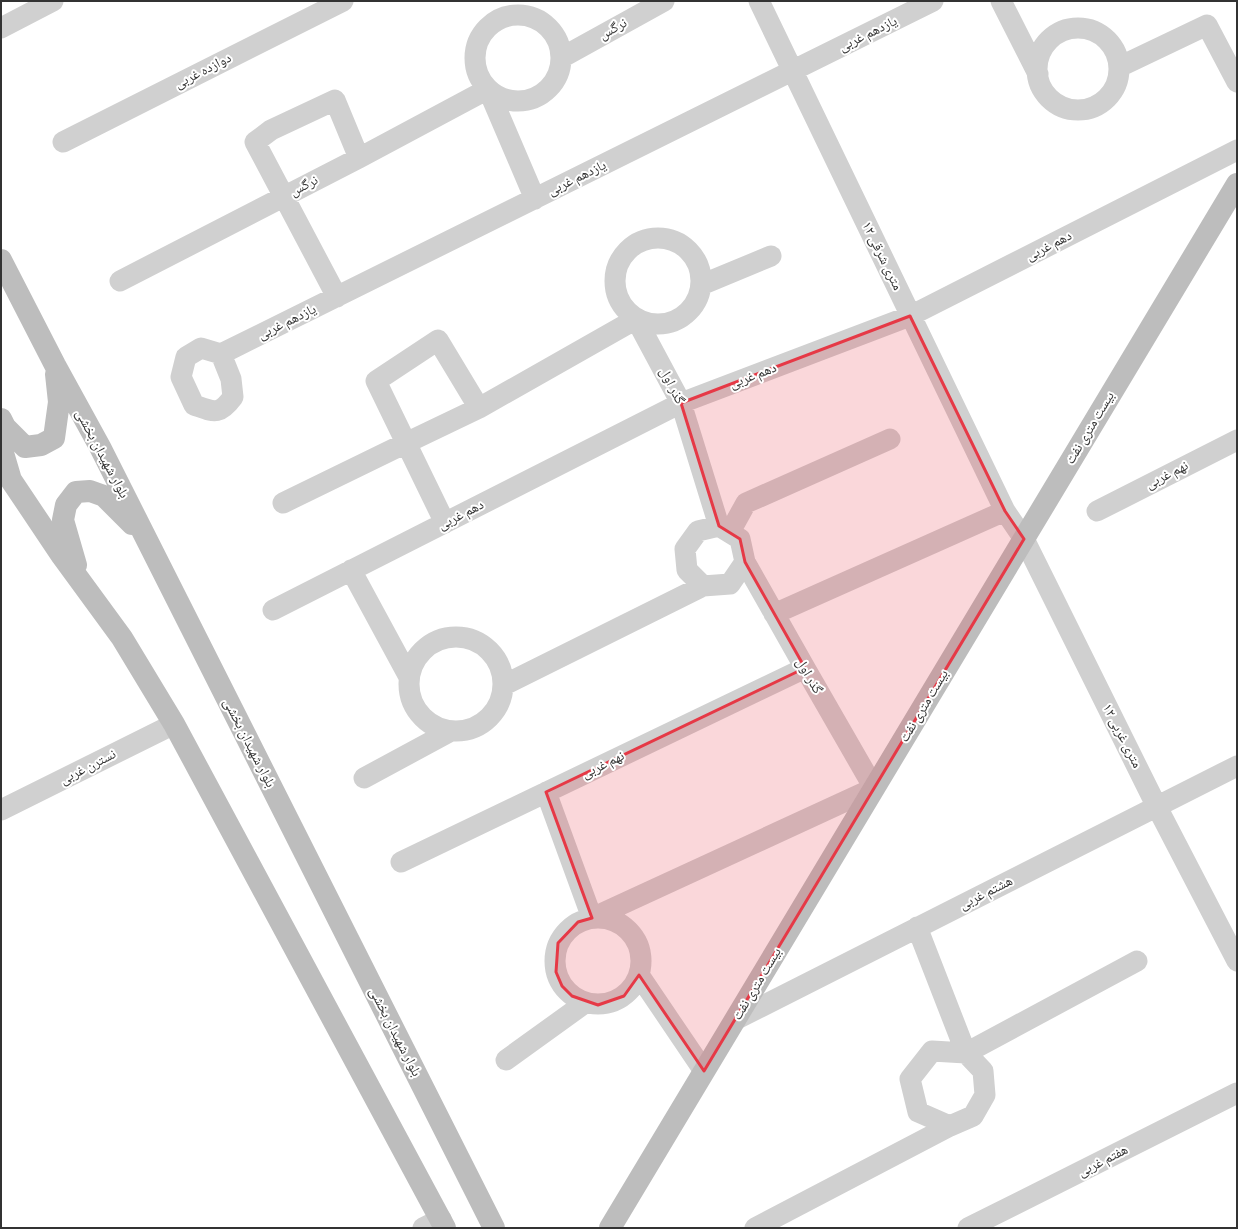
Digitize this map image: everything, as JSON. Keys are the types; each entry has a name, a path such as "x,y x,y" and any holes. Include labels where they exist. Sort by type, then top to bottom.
{"main road":[{"name":"بیست متری نفت","path":"610,1228 1237,184"},
{"name":"بلوار شهیدان بخشی","path":"1,260 55,365 100,447 494,1228"},
{"path":"1,419 5,427 25,447 41,445 54,438 59,402 55,365"},
{"path":"1,446 11,480 62,556 122,638 174,724 437,1225"},
{"path":"81,582 62,520 66,505 76,492 90,491 104,496 146,538"}],"street":[{"path":"1,28 53,1"},
{"name":"نرگس","path":"561,58 664,1"},
{"name":"۱۲ متری شرقی","path":"759,1 1005,511"},
{"name":"یازدهم غربی","path":"221,354 934,1"},
{"path":"1001,1 1038,74 1042,87 1050,99 1061,107 1075,110 1089,109 1101,103 1111,94 1118,81 1119,67 1117,54 1110,43 1100,35 1088,29 1075,28 1063,31 1052,38 1043,48 1038,61 1038,74"},
{"name":"دوازده غربی","path":"63,142 336,3"},
{"path":"488,89 500,97 513,101 528,100 541,95 552,85 559,72 561,58 559,44 552,32 542,22 529,16 516,15 502,18 490,26 481,36 476,50 476,64 480,77 488,89 535,199"},
{"path":"1119,67 1206,25 1237,82"},
{"name":"نرگس","path":"120,281 359,158 488,89"},
{"path":"337,297 255,142 271,130 335,100 359,158"},
{"name":"دهم غربی","path":"272,610 682,403 910,316 1237,150"},
{"name":"گذر اول","path":"701,285 700,271 694,257 685,247 672,240 658,237 644,239 631,246 621,257 616,270 614,284 618,298 625,310 636,319 682,403 725,529"},
{"path":"283,503 479,408 636,319 650,324 664,324 678,319 689,311 697,299 701,285 771,256"},
{"path":"445,523 376,381 438,340 479,408"},
{"path":"725,529 746,503 890,439"},
{"name":"نهم غربی","path":"1097,511 1237,440"},
{"path":"774,614 1005,511"},
{"name":"۱۲ متری غربی","path":"1005,511 1024,539 1157,806 1237,962"},
{"path":"504,685 703,586 730,584 745,562 740,539 725,529 698,531 685,549 687,570 703,586"},
{"name":"گذر اول","path":"745,562 804,668 874,788"},
{"path":"351,570 410,677"},
{"path":"453,636 469,638 483,644 494,655 502,669 504,685 501,700 493,714 482,724 467,730 451,731 437,727 424,719 415,706 410,692 410,677 415,662 424,649 437,640 453,636"},
{"name":"نهم غربی","path":"401,862 804,668"},
{"name":"نسترن غربی","path":"1,810 174,724"},
{"path":"364,778 451,731"},
{"name":"هشتم غربی","path":"735,1020 1237,766"},
{"path":"592,918 606,918 620,923 631,933 639,946 641,960 639,975 633,987 624,996 612,1003 598,1005 585,1003 572,996 562,986 556,972 555,958 558,943 566,931 578,922 592,918 874,788"},
{"path":"546,792 592,918"},
{"path":"755,1228 950,1126 973,1116 985,1095 983,1071 966,1053 917,927"},
{"path":"950,1126 918,1112 910,1078 932,1051 966,1053 1137,961"},
{"path":"639,975 704,1071"},
{"path":"506,1060 585,1003"},
{"name":"هفتم غربی","path":"968,1228 1237,1093"}],"highlighted area":[{"path":"910,316 1005,511 1024,539 704,1071 639,975 624,996 598,1005 572,996 562,986 556,972 558,943 578,922 592,918 546,792 805,668 745,562 740,539 719,526 681,403"}]}
